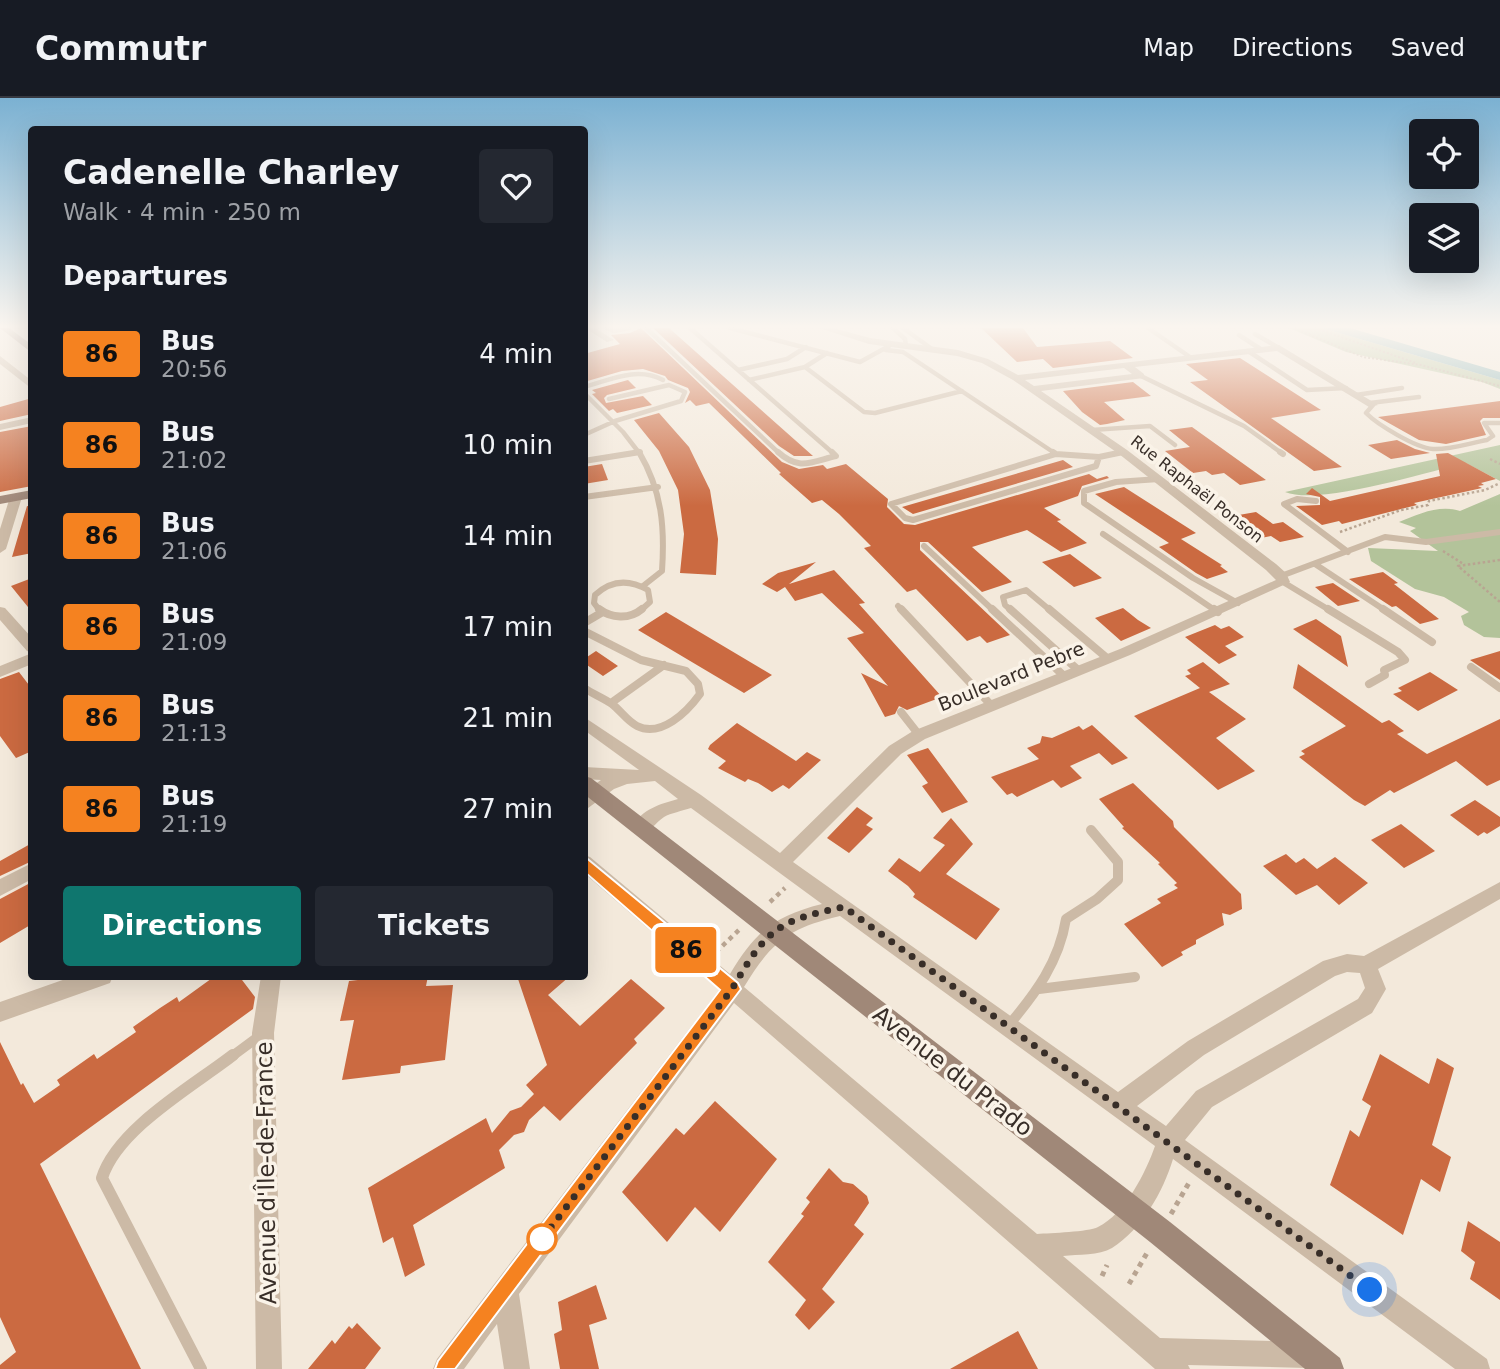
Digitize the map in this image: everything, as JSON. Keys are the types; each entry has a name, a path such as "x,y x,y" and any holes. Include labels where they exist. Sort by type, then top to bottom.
{"main road":[{"path":"0,500 28,495"},
{"name":"Avenue du Prado","path":"588,793 640,827 773,930 1134,1212 1319,1362"}],"street":[{"name":"Rue Raphaël Ponson","path":"1030,387 1159,479 1282,579"},
{"path":"1033,389 1047,387"},
{"path":"1346,388 1371,404"},
{"path":"0,427 28,421"},
{"path":"0,549 16,497"},
{"name":"Boulevard Pebre","path":"782,862 895,750 919,735 1218,612 1282,579"},
{"path":"0,611 28,643"},
{"path":"0,672 28,660"},
{"path":"588,725 782,862 1478,1369"},
{"name":"Avenue du Prado","path":"588,773 658,775"},
{"name":"Avenue du Prado","path":"588,793 629,776"},
{"path":"640,827 658,812 695,800"},
{"path":"588,865 1176,1369"},
{"path":"0,888 28,872"},
{"path":"1118,1106 1196,1048 1330,968 1348,963 1366,965 1500,890"},
{"path":"447,1369 732,989 745,966 773,930 797,917 844,907"},
{"path":"1034,1247 1103,1239 1134,1212 1159,1167 1167,1143 1204,1099 1365,1006 1376,989 1366,965"},
{"path":"0,1012 92,980"},
{"name":"Avenue d'Île-de-France","path":"269,1369 263,1033 270,980"},
{"path":"505,1289 517,1369"},
{"path":"1155,1351 1319,1362"}],"lane":[{"path":"609,400 660,387"},
{"path":"588,433 615,421 681,401 685,392 678,387"},
{"path":"709,387 790,463 800,466 836,456 757,387"},
{"path":"832,387 864,412 875,413 962,391"},
{"path":"956,387 1056,454"},
{"path":"1163,387 1244,426 1283,454"},
{"path":"1303,387 1307,390 1346,388"},
{"path":"1356,395 1402,388"},
{"path":"588,397 615,421 640,452 658,487 666,538 662,571 643,586"},
{"path":"1419,397 1371,404 1366,413 1422,447 1435,449 1487,440 1493,436 1484,423 1500,423"},
{"path":"1092,430 1150,426 1175,445"},
{"path":"588,460 640,452"},
{"path":"1099,457 1096,466 913,520 905,518 891,504 1056,454 1099,457 1123,452"},
{"path":"1159,479 1116,482 1084,492 1083,503 1193,578 1238,603"},
{"path":"588,496 658,487"},
{"path":"1316,501 1297,499 1284,504 1348,552"},
{"path":"1282,579 1385,537 1426,542 1500,531"},
{"path":"1103,534 1218,612"},
{"path":"924,546 1070,672"},
{"path":"1315,564 1368,602 1386,609 1432,642"},
{"path":"1282,579 1398,652 1405,660 1384,670 1385,675 1369,684"},
{"path":"623,581 643,586 650,596 650,602 638,613 619,617 601,613 595,608 593,601 602,587 623,581"},
{"path":"1070,672 1005,605 1003,597 1026,590 1107,658"},
{"path":"898,606 991,705"},
{"path":"588,621 601,613"},
{"path":"588,632 599,636 624,653 686,671 698,684 700,694 695,702 661,728 650,729 637,726 611,703 588,690"},
{"path":"611,703 664,665"},
{"path":"1471,667 1500,688"},
{"path":"901,712 919,735"},
{"path":"1008,1026 1039,989 1063,943 1066,919 1097,899 1118,880 1118,862 1091,830"},
{"path":"1039,989 1136,977"},
{"path":"201,1369 102,1178 106,1162 120,1143 263,1033"}],"path":[{"path":"1490,459 1500,464"},
{"path":"1330,540 1345,528 1428,505 1429,501 1485,490 1500,483"},
{"path":"1436,549 1465,565"},
{"path":"1500,560 1458,566 1500,601"}],"green space":[{"path":"1500,445 1500,481 1466,463 1347,491 1322,495 1285,492"},
{"path":"1500,494 1500,638 1484,637 1464,625 1461,616 1469,612 1444,597 1415,589 1371,561 1368,548 1438,551 1410,531 1416,528 1399,522 1437,509 1460,511"}],"building":[{"path":"635,387 607,395 604,398 606,403 643,396 652,405 617,413 613,409 609,411 592,394 596,393 592,390"},
{"path":"703,387 782,462 799,469 823,465 827,469 846,464 888,499 887,507 904,524 915,525 1089,474 1097,479 1107,476 1109,478 1082,486 1078,496 1044,508 1087,543 1061,552 1027,530 972,547 1012,582 982,592 928,542 920,542 920,550 1010,635 987,643 980,636 967,641 916,589 907,592 864,548 871,546 839,514 822,500 812,503 779,474 781,473 709,403 696,406 690,400 685,403 690,392 688,388"},
{"path":"716,387 736,387 813,456 794,456 779,446"},
{"path":"1092,387 1140,387 1151,396 1104,402 1125,420 1100,425 1082,412 1063,391"},
{"path":"1197,387 1286,387 1321,410 1271,418 1342,467 1314,471"},
{"path":"28,399 28,415 0,421 0,407"},
{"path":"1500,401 1500,418 1483,418 1480,421 1486,435 1446,444 1419,440 1378,417"},
{"path":"659,413 689,447 710,490 718,539 716,575 680,573 684,534 678,490 659,451 634,420"},
{"path":"28,427 28,487 0,492 0,432"},
{"path":"1192,427 1266,480 1240,485 1224,473 1193,473 1165,451 1190,447 1169,430"},
{"path":"1397,440 1430,453 1391,459 1368,445"},
{"path":"1448,453 1496,479 1481,483 1484,485 1478,486 1482,488 1414,503 1417,505 1342,524 1339,521 1322,525 1296,506 1320,505 1320,497 1306,494 1312,488 1330,501 1440,476 1436,454"},
{"path":"1063,460 1073,467 913,514 902,507"},
{"path":"602,464 608,480 588,483 588,466"},
{"path":"1124,487 1196,533 1181,539 1222,565 1220,566 1228,572 1207,579 1196,573 1159,547 1169,543 1095,494"},
{"path":"27,506 28,506 28,554 12,557"},
{"path":"1256,512 1273,524 1283,522 1304,537 1280,542 1271,536 1261,538 1233,516"},
{"path":"1070,554 1102,578 1074,587 1042,562"},
{"path":"816,562 789,584 834,570 865,603 859,604 942,697 907,710 899,706 895,714 885,717 861,673 888,686 847,638 864,633 822,593 795,601 785,587 777,592 762,584 778,573"},
{"path":"1383,572 1398,583 1394,584 1439,619 1420,624 1396,606 1392,607 1349,579"},
{"path":"28,580 28,607 11,586"},
{"path":"1333,583 1360,601 1338,606 1315,587"},
{"path":"1123,608 1151,628 1121,641 1095,618"},
{"path":"666,612 772,675 744,693 638,630"},
{"path":"1316,619 1341,636 1348,667 1293,629"},
{"path":"1215,625 1221,629 1229,626 1244,637 1225,646 1237,655 1219,664 1185,637"},
{"path":"596,651 618,666 603,676 588,666 588,656"},
{"path":"1500,651 1500,680 1470,660"},
{"path":"1203,662 1230,684 1209,692 1246,719 1216,738 1255,771 1218,790 1134,716 1200,688 1185,676 1191,674 1187,670"},
{"path":"1298,664 1382,723 1389,720 1404,731 1397,734 1427,754 1500,719 1500,780 1487,786 1456,761 1394,793 1390,790 1365,806 1354,800 1299,757 1305,754 1301,751 1346,726 1293,688"},
{"path":"19,672 28,684 28,753 16,758 0,736 0,679"},
{"path":"1430,672 1458,690 1418,711 1393,694 1402,691 1398,688"},
{"path":"737,723 796,761 807,752 821,760 789,789 783,785 772,792 748,779 745,782 718,768 726,761 708,749"},
{"path":"1092,725 1128,758 1112,765 1099,753 1070,766 1082,778 1061,788 1053,780 1017,797 1012,793 1007,795 991,777 1039,759 1027,748 1040,743 1042,736 1052,738 1079,726 1083,730"},
{"path":"928,748 968,802 942,813 922,786 928,783 907,755"},
{"path":"1133,783 1173,821 1174,827 1241,894 1242,909 1230,915 1222,913 1224,925 1196,940 1196,944 1181,952 1183,955 1162,967 1124,924 1161,903 1157,899 1178,888 1174,885 1177,883 1158,864 1160,863 1122,828 1124,827 1099,799"},
{"path":"1475,800 1500,817 1500,826 1478,836 1450,815"},
{"path":"857,807 873,818 866,825 873,829 849,853 827,838"},
{"path":"951,818 973,844 946,874 1000,909 976,940 913,897 915,894 908,886 888,871 899,858 920,872 945,845 933,838"},
{"path":"1401,824 1435,851 1404,868 1371,840"},
{"path":"28,845 28,863 0,876 0,861"},
{"path":"1286,854 1296,863 1304,858 1317,869 1335,857 1368,883 1339,905 1317,885 1296,895 1263,866"},
{"path":"28,884 28,926 0,943 0,899"},
{"path":"631,979 665,1008 634,1039 637,1043 560,1121 544,1106 529,1120 524,1132 514,1135 499,1150 505,1168 413,1225 425,1265 405,1277 393,1237 383,1243 368,1188 486,1118 492,1133 510,1111 521,1107 534,1094 526,1085 547,1065 518,980 565,980 548,995 580,1026"},
{"path":"209,980 242,980 255,997 253,1009 40,1164 141,1369 0,1369 0,1365 16,1352 0,1317 0,1042 21,1085 23,1083 34,1103 60,1085 57,1080 94,1054 97,1059 136,1032 133,1027 160,1008 177,997 179,1002"},
{"path":"427,980 426,986 453,985 445,1060 401,1066 400,1073 342,1080 354,1020 340,1021 349,981"},
{"path":"1380,1054 1429,1084 1437,1058 1454,1068 1432,1145 1451,1157 1440,1192 1421,1179 1403,1235 1330,1185 1350,1130 1359,1137 1371,1106 1362,1100"},
{"path":"715,1101 777,1159 720,1232 695,1207 667,1242 622,1192 676,1128 684,1135"},
{"path":"829,1168 843,1182 853,1184 867,1196 869,1203 854,1225 864,1234 822,1289 835,1302 809,1330 795,1315 806,1300 768,1262 804,1216 801,1214 810,1202 806,1198"},
{"path":"1468,1221 1500,1242 1500,1300 1470,1279 1475,1262 1461,1251"},
{"path":"596,1285 607,1319 589,1325 599,1369 560,1369 554,1334 562,1330 558,1302"},
{"path":"357,1323 381,1348 365,1369 308,1369 332,1340 335,1344 349,1326 352,1329"},
{"path":"1018,1331 1038,1369 950,1369"}],"bus line":[{"name":"86","path":"447,1369 732,989 588,866"}],"route":[{"path":"542,1239 539,1243 732,989 745,966 773,930 797,917 844,907 1370,1290"}]}
